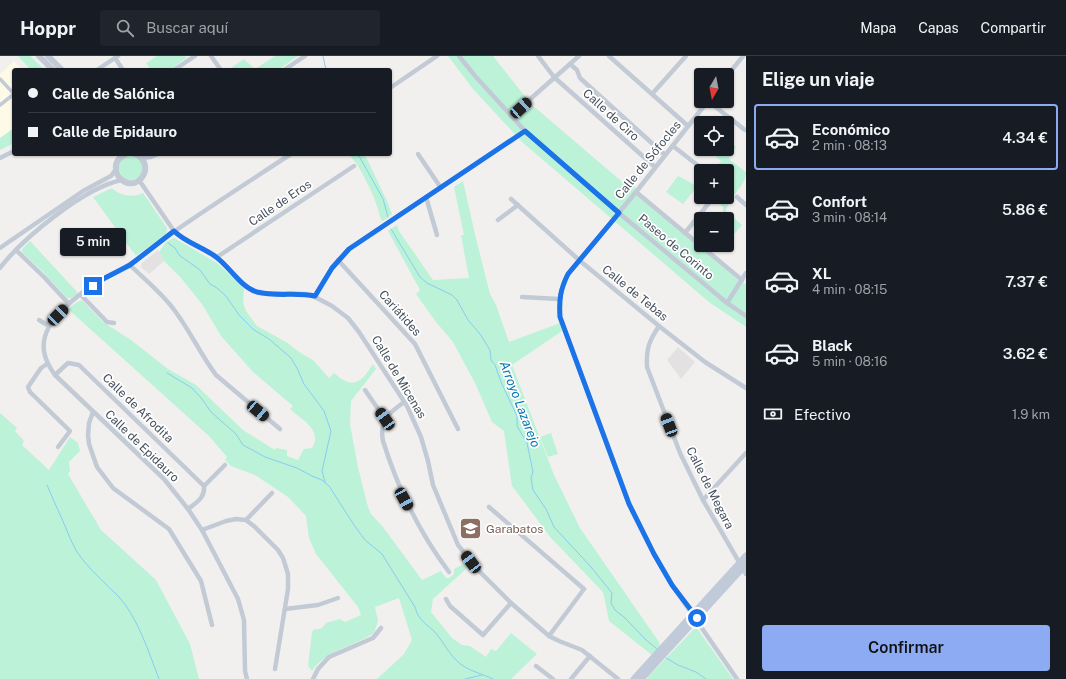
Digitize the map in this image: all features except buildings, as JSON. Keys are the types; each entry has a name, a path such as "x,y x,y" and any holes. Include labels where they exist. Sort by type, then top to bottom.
{"main road":[{"path":"634,679 743,567 746,556"},
{"path":"641,679 695,616"}],"street":[{"path":"39,56 51,68"},
{"path":"48,56 60,68"},
{"path":"177,68 195,56"},
{"path":"211,56 219,68"},
{"path":"287,68 305,56"},
{"path":"392,87 437,56"},
{"name":"Paseo de Corinto","path":"459,56 476,78 525,131 619,213 727,303 746,316"},
{"name":"Calle de Ciro","path":"538,56 554,77 655,167"},
{"path":"511,116 579,56"},
{"path":"609,56 616,58 652,94 688,126"},
{"path":"652,94 686,56"},
{"path":"100,68 116,57 122,68"},
{"path":"734,68 743,57"},
{"path":"570,64 577,70 580,78 665,155"},
{"path":"0,79 12,92"},
{"path":"0,106 12,96"},
{"name":"Calle de Sófocles","path":"559,299 562,285 568,274 619,213 702,108"},
{"path":"717,108 745,130"},
{"path":"315,296 338,260 349,249 525,131"},
{"path":"672,146 696,164"},
{"path":"0,158 12,152"},
{"path":"418,154 441,188"},
{"path":"138,156 142,158 151,158 154,156"},
{"name":"Calle de Epidauro","path":"247,679 245,671 244,620 238,598 202,530 188,509 164,479 55,375 47,364 44,352 44,342 50,326 69,304 80,295 105,278 130,265 174,231 288,156"},
{"path":"118,157 116,169 122,180"},
{"path":"0,268 31,236 85,196 114,181 122,180 130,183 139,180 146,169 142,158"},
{"name":"Calle de Eros","path":"217,257 354,166"},
{"path":"0,248 83,191 110,176 116,169"},
{"name":"Calle de Micenas","path":"139,180 174,231 183,238 217,257 243,284 253,291 315,296 342,313 352,323 404,402 418,428 428,461 433,485 456,540 477,569 511,604 550,636 582,650 618,679"},
{"path":"636,192 742,280"},
{"path":"426,197 437,235"},
{"path":"737,197 746,205"},
{"name":"Calle de Tebas","path":"511,199 579,260 659,326 705,362 746,388"},
{"path":"685,232 708,204"},
{"path":"498,220 518,206"},
{"path":"26,229 31,236"},
{"path":"16,250 69,304"},
{"name":"Cariátides","path":"338,260 415,344 458,429"},
{"path":"130,265 165,297 176,312 208,365 216,375 280,429"},
{"path":"727,303 746,273"},
{"path":"80,295 107,322 114,323"},
{"path":"522,297 559,299 560,317 629,504 654,554 672,585 695,616 737,679"},
{"path":"39,320 50,326"},
{"name":"Calle de Megara","path":"659,326 650,339 646,354 647,367 680,453 703,500 743,567"},
{"name":"Calle de Afrodita","path":"55,375 68,363 79,365 204,486"},
{"path":"47,364 41,368 28,387 30,392 70,431 58,447"},
{"path":"365,390 385,419"},
{"path":"404,402 390,412 385,419 382,432 383,442 404,499 433,552 449,572"},
{"path":"93,412 89,422 88,435 89,444 97,467 113,488 169,529 201,581 212,625"},
{"path":"703,500 746,453"},
{"path":"188,509 202,498 204,486 225,465"},
{"path":"246,520 272,493"},
{"path":"489,507 584,589 550,636"},
{"path":"202,530 226,521 236,519 246,520 278,550 283,558 288,574 288,589 275,669"},
{"path":"285,609 318,605 338,598"},
{"path":"446,600 450,606 483,635 511,604"},
{"path":"313,679 318,669 329,657 373,638 381,628"},
{"path":"571,679 590,656"},
{"path":"536,666 553,679"}],"shaded area":[{"path":"14,61 20,68 12,68 12,129 0,138 0,74"},
{"path":"158,250 164,261 149,274 141,267 142,263"},
{"path":"678,347 695,362 681,379 667,360"}],"green space":[{"path":"18,56 30,56 43,68 29,68"},
{"path":"157,56 185,56 186,58 173,68 150,68 146,63"},
{"path":"275,56 298,56 281,68 257,68"},
{"path":"448,56 493,56 531,104 627,186 634,185 638,195 694,243 694,252 705,252 738,280 746,284 746,327 709,302 522,142 473,89"},
{"path":"244,59 254,68 231,68"},
{"path":"12,129 12,144 0,150 0,138"},
{"path":"131,156 136,157 142,163 142,173 136,179 131,180 126,179 120,173 119,168 120,163 126,157"},
{"path":"350,156 365,156 387,201 392,214 383,221 381,220 375,199 357,165"},
{"path":"716,156 731,156 729,159 746,172 741,186 734,196 734,164 719,164 721,161"},
{"path":"678,176 694,184 694,190 683,204 666,192"},
{"path":"463,181 490,294 496,305 509,342 560,323 562,331 512,365 554,475 580,528 659,642 660,646 652,655 609,621 602,591 551,538 512,486 504,431 492,422 476,385 453,342 436,322 416,294 420,290 388,231 397,225 399,231 433,280 469,278 461,235 464,235 454,187"},
{"path":"112,188 119,193 131,196 143,193 167,228 166,234 136,256 93,197"},
{"path":"720,204 729,204 726,211 727,212 723,212 723,207"},
{"path":"734,218 742,225 734,234"},
{"path":"174,238 217,263 244,288 243,303 246,311 257,326 286,342 313,360 329,378 334,373 346,381 352,383 356,382 365,376 373,364 376,369 351,401 350,424 358,467 371,514 383,527 422,580 441,571 446,578 449,578 454,574 454,569 465,563 468,567 433,599 431,612 452,638 462,645 470,646 486,657 491,649 496,651 511,633 537,654 511,679 377,679 404,654 412,640 399,598 375,607 378,621 374,633 333,653 318,664 312,671 308,666 312,632 314,629 321,628 326,623 340,619 345,622 361,615 358,607 316,554 309,538 306,516 288,497 255,475 231,466 225,460 227,457 209,436 68,309 82,300 103,322 131,340 168,369 196,385 243,430 275,450 276,448 287,450 287,456 298,460 304,449 312,448 315,442 313,431 305,421 290,409 293,406 253,372 221,336 202,304 181,278 164,261 159,252 166,242"},
{"path":"30,241 78,293 71,298 67,298 22,252 22,249"},
{"path":"0,413 17,428 15,431 24,441 22,445 49,470 70,437 78,443 80,451 69,462 70,471 68,474 101,530 156,580 190,644 199,679 0,679"},
{"path":"551,433 558,454 548,457 540,437"},
{"path":"696,627 733,679 647,679 648,677"}],"waterway":[{"name":"Arroyo Lazarejo","path":"323,56 326,68"},
{"name":"Arroyo Lazarejo","path":"359,156 383,199 388,217"},
{"name":"Arroyo Lazarejo","path":"391,229 420,277 427,283 452,295 457,300 468,320 480,334 490,350 491,360 495,365 501,382 517,416 517,426 527,443 533,472 531,478 533,490 546,509 554,527 591,567 612,593 611,603 615,610 657,649"},
{"path":"168,243 175,248 179,255 200,270 210,284 226,296 239,315 254,330 269,339 291,358 304,384 324,411 331,431 322,471 325,482"},
{"path":"167,373 192,388 211,412 236,434 243,445 265,457 297,468 322,480 329,486 365,540 382,554 424,623 434,631 458,662 493,679"},
{"path":"47,485 77,552 91,569 126,605 132,615 159,679"},
{"name":"Arroyo Lazarejo","path":"666,658 678,665 696,672 706,679"},
{"path":"465,679 482,675"}],"place":[{"name":"Garabatos","path":"471,529"}],"route":[{"path":"93,286 130,265 174,231 178,235 217,257 243,284 253,291 315,296 332,268 349,249 525,131 619,213 568,274 562,285 559,299 560,317 594,413 629,504 654,554 672,585 697,618"}]}
